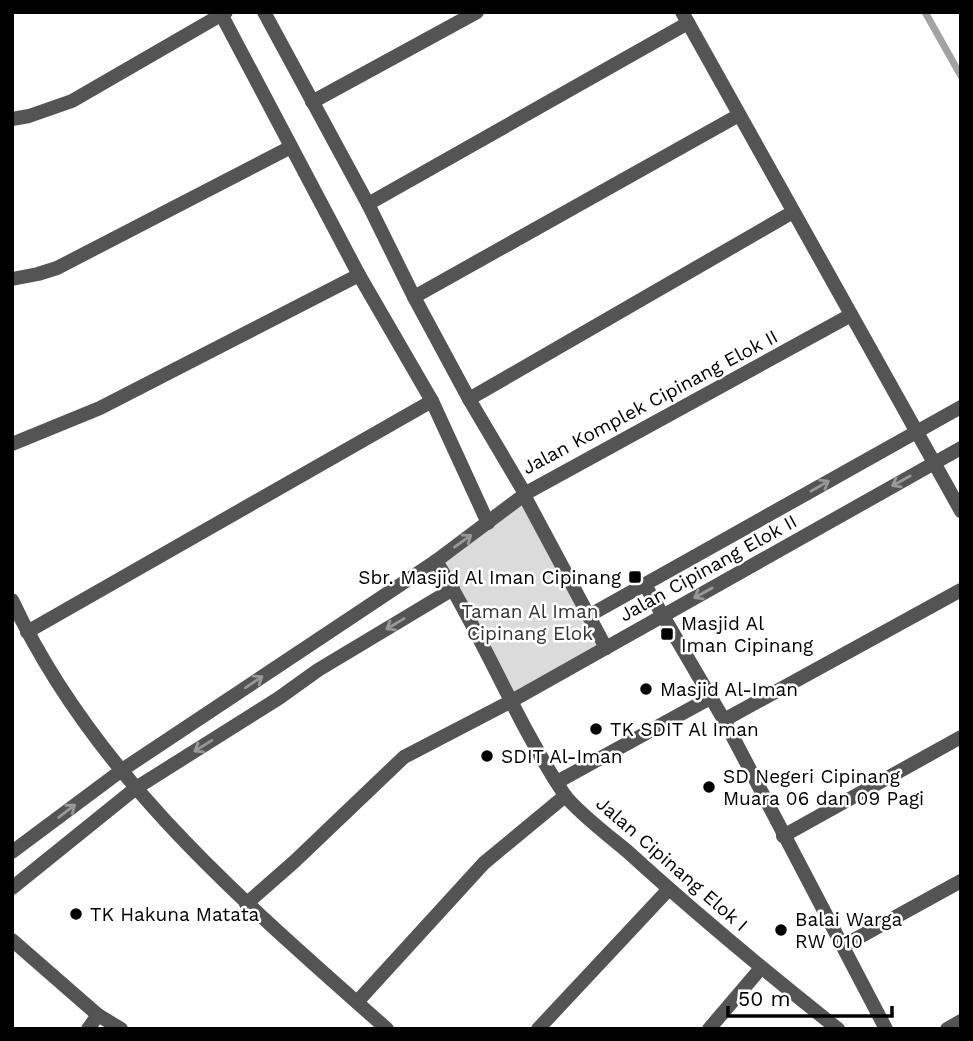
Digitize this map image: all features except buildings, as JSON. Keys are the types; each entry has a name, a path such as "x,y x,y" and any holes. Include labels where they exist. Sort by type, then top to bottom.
{"street":[{"name":"Jalan Komplek Cipinang Elok II","path":"264,12 469,399 524,494 851,315"},
{"path":"312,102 477,12"},
{"path":"12,119 72,101 223,13 359,275 432,401 488,523"},
{"path":"368,204 685,18 961,511"},
{"path":"414,297 740,115"},
{"path":"12,278 57,268 291,147"},
{"path":"469,399 793,212"},
{"path":"12,444 100,408 359,275"},
{"path":"27,632 432,401"},
{"name":"Jalan Cipinang Elok II","path":"590,615 961,407"},
{"name":"Jalan Cipinang Elok II","path":"246,904 404,757 511,701 961,448"},
{"path":"12,852 122,770 436,561 524,494 606,648"},
{"path":"436,561 511,701"},
{"path":"645,585 723,720 886,1029"},
{"path":"12,888 136,788 279,698 318,670 453,589"},
{"path":"723,720 961,590"},
{"path":"12,600 27,632 91,734 136,788 246,904 387,1029"},
{"path":"557,782 710,698"},
{"name":"Jalan Cipinang Elok I","path":"511,701 565,796 761,968 838,1029"},
{"path":"783,836 961,737"},
{"path":"357,1002 484,863 565,796"},
{"path":"843,946 961,881"},
{"path":"538,1029 669,889"},
{"path":"12,940 98,1015 121,1029"},
{"path":"709,1029 761,968"},
{"path":"88,1029 98,1015"},
{"path":"947,1029 961,1021"}],"green space":[{"name":"Taman Al Iman Cipinang Elok","path":"524,501 601,645 510,698 438,560"}],"waterway":[{"path":"925,12 961,76"}],"place":[{"name":"Sbr. Masjid Al Iman Cipinang","path":"635,577"},
{"name":"Masjid Al Iman Cipinang","path":"667,634"},
{"name":"Masjid Al-Iman","path":"646,689"},
{"name":"TK SDIT Al Iman","path":"596,729"},
{"name":"SDIT Al-Iman","path":"487,756"},
{"name":"SD Negeri Cipinang Muara 06 dan 09 Pagi","path":"709,787"},
{"name":"TK Hakuna Matata","path":"76,914"},
{"name":"Balai Warga RW 010","path":"781,930"}]}
